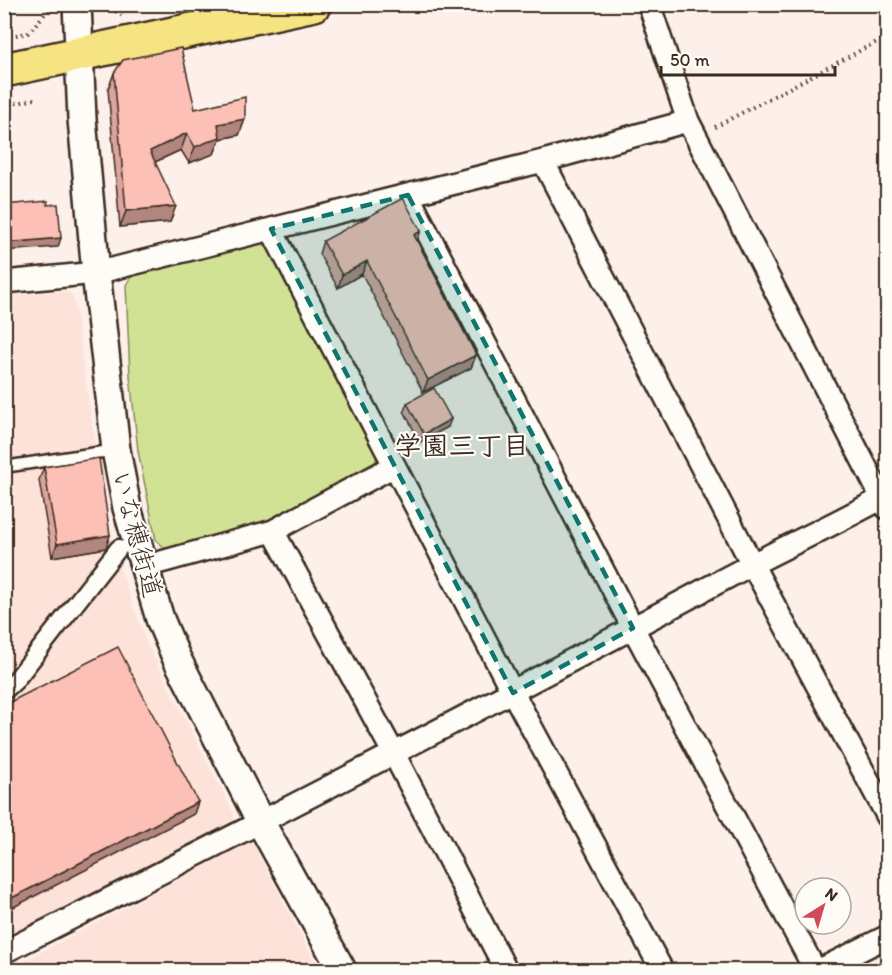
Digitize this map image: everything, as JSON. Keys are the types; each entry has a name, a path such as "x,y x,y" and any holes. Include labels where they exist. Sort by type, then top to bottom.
{"main road":[{"path":"4,70 314,4"}],"street":[{"name":"いな穂街道","path":"77,4 78,55 96,273 116,450 127,508 143,567 160,619 176,657 261,823 342,970"},
{"path":"4,952 513,693 752,564 886,500 692,129 648,4"},
{"path":"4,282 96,273 543,161 692,129"},
{"path":"543,161 752,564 888,817"},
{"path":"408,195 633,628 815,970"},
{"path":"271,229 513,693 662,970"},
{"path":"143,567 273,531 394,466"},
{"path":"273,531 506,970"},
{"path":"4,691 15,681 119,548"},
{"path":"820,970 888,936"}],"lane":[{"path":"4,467 116,450"}],"path":[{"path":"4,37 28,33 51,9 51,4"},
{"path":"692,129 886,37 888,33"},
{"path":"4,106 35,99"}],"highlighted area":[{"path":"408,195 633,628 513,693 271,229"}],"shaded area":[{"path":"67,291 73,296 103,496 117,560 147,644 234,814 232,824 5,942 5,296"},
{"path":"252,841 319,970 7,970"}],"green space":[{"path":"257,241 269,249 377,457 373,467 266,526 166,549 156,540 138,451 130,376 126,285 134,273"}],"building":[{"path":"181,48 195,109 245,97 245,119 218,124 220,137 195,147 187,133 150,151 176,206 126,211 114,73 123,60"},
{"path":"403,198 421,231 414,235 476,355 428,380 367,261 342,275 323,241"},
{"path":"48,201 47,205 58,204 61,238 4,243 4,205"},
{"path":"434,388 451,419 424,434 407,403"},
{"path":"99,458 110,535 57,544 44,467"},
{"path":"118,647 198,802 4,902 4,705"}],"district":[{"name":"学園三丁目","path":"462,446"}]}
